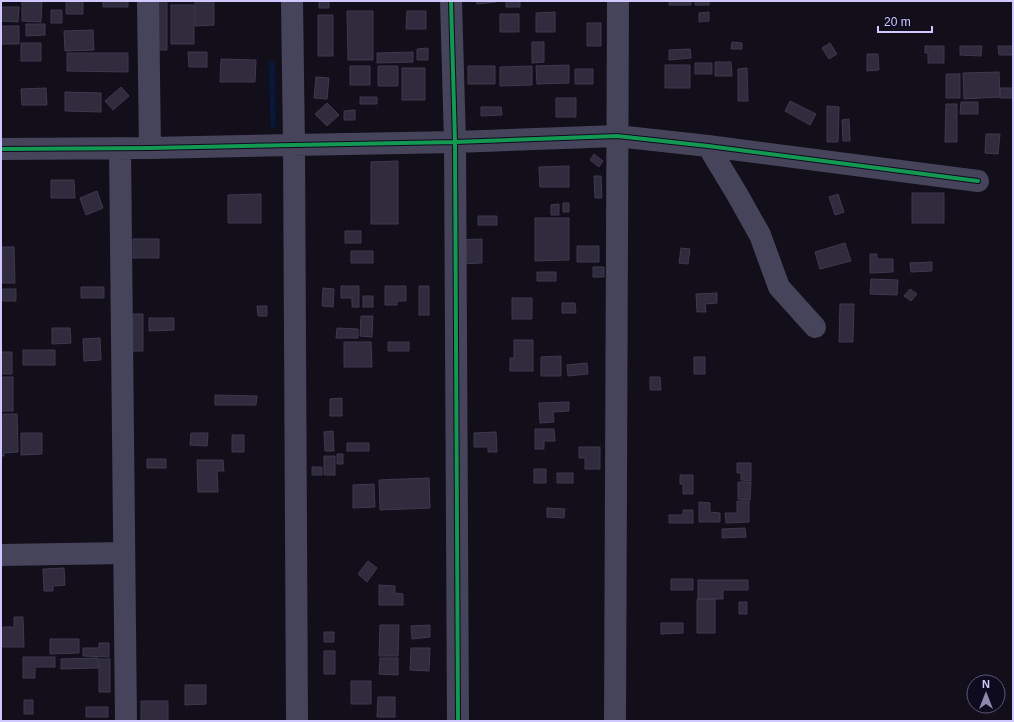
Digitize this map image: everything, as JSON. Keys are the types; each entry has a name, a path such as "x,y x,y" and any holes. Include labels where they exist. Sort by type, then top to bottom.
{"street":[{"path":"148,1 150,148"},
{"path":"292,1 297,721"},
{"path":"451,1 455,142 458,721"},
{"path":"615,721 618,1"},
{"path":"1,149 150,148 455,142 618,136 708,146 978,181"},
{"path":"708,146 760,235 779,287 814,327"},
{"path":"120,148 126,721"},
{"path":"1,555 124,553"}],"building":[{"path":"22,1 42,1 41,22 22,21"},
{"path":"66,1 83,1 83,14 66,14"},
{"path":"103,1 128,1 128,7 103,7"},
{"path":"155,1 167,1 167,50 156,50"},
{"path":"195,1 214,1 214,25 195,26"},
{"path":"319,1 329,1 329,8 319,8"},
{"path":"476,1 495,1 496,2 477,4"},
{"path":"506,1 520,1 520,7 506,7"},
{"path":"669,1 691,1 691,5 669,5"},
{"path":"695,1 709,1 709,5 695,5"},
{"path":"171,5 194,5 194,44 171,44"},
{"path":"1,7 19,7 18,22 1,21"},
{"path":"51,10 62,10 62,23 51,23"},
{"path":"347,11 373,11 373,60 348,60"},
{"path":"407,11 426,11 426,29 406,29"},
{"path":"555,12 555,32 536,32 536,13"},
{"path":"709,12 709,21 699,22 699,13"},
{"path":"500,14 519,14 519,32 500,32"},
{"path":"318,15 333,15 333,56 318,56"},
{"path":"587,23 601,23 601,46 587,46"},
{"path":"26,24 45,24 45,35 26,36"},
{"path":"1,26 19,26 19,44 1,44"},
{"path":"93,30 94,50 65,51 64,31"},
{"path":"532,42 544,42 544,62 532,63"},
{"path":"732,42 742,43 742,49 731,49"},
{"path":"21,43 41,43 41,61 21,61"},
{"path":"830,43 837,54 829,59 822,48"},
{"path":"925,46 944,46 944,63 928,63 928,53 925,53"},
{"path":"960,46 982,46 981,56 960,55"},
{"path":"998,46 1013,46 1013,55 999,55"},
{"path":"428,48 428,60 417,60 417,49"},
{"path":"690,49 691,58 669,60 669,50"},
{"path":"188,52 207,52 207,67 189,67"},
{"path":"413,52 413,62 377,63 377,53"},
{"path":"67,53 128,53 128,72 67,71"},
{"path":"867,54 878,54 879,70 867,71"},
{"path":"221,59 256,60 255,82 220,82"},
{"path":"715,62 731,62 732,76 715,76"},
{"path":"695,63 712,63 712,74 695,74"},
{"path":"569,65 569,83 537,84 536,66"},
{"path":"665,65 690,65 690,88 665,88"},
{"path":"350,66 370,66 370,85 350,85"},
{"path":"378,66 398,66 398,86 378,86"},
{"path":"468,66 495,66 495,84 468,84"},
{"path":"532,66 532,85 500,86 500,67"},
{"path":"402,68 425,68 425,100 402,100"},
{"path":"747,68 748,101 738,101 738,69"},
{"path":"575,69 593,69 593,84 575,84"},
{"path":"999,72 1000,97 964,99 963,73"},
{"path":"946,74 960,74 960,98 946,98"},
{"path":"316,77 329,78 327,99 314,98"},
{"path":"121,87 129,96 113,110 105,101"},
{"path":"46,88 47,105 22,105 21,89"},
{"path":"1000,88 1013,88 1013,98 1000,98"},
{"path":"65,92 101,93 101,112 65,111"},
{"path":"360,97 377,97 377,104 360,104"},
{"path":"556,98 576,98 576,117 556,117"},
{"path":"790,101 816,114 810,125 785,111"},
{"path":"961,102 978,102 978,114 960,114"},
{"path":"327,103 339,115 327,126 315,114"},
{"path":"946,104 957,104 957,142 945,142"},
{"path":"827,106 839,107 838,142 827,142"},
{"path":"481,107 501,107 502,115 481,116"},
{"path":"355,110 355,120 344,120 344,111"},
{"path":"849,119 850,141 843,141 842,120"},
{"path":"986,134 1000,134 998,154 985,153"},
{"path":"594,154 603,161 599,167 590,160"},
{"path":"398,161 398,224 371,224 371,162"},
{"path":"569,166 569,187 540,187 539,167"},
{"path":"594,176 601,176 602,198 595,198"},
{"path":"51,180 74,180 75,198 51,198"},
{"path":"97,191 103,208 86,215 80,198"},
{"path":"912,193 944,193 944,223 912,223"},
{"path":"261,194 261,223 228,223 228,195"},
{"path":"838,194 844,212 835,215 829,197"},
{"path":"563,203 569,203 569,212 563,212"},
{"path":"559,204 559,215 551,215 551,205"},
{"path":"478,216 497,216 497,225 478,225"},
{"path":"535,218 569,218 569,260 535,261"},
{"path":"345,231 361,231 361,243 345,243"},
{"path":"133,239 159,239 159,258 133,258"},
{"path":"482,239 482,263 459,264 459,240"},
{"path":"845,243 851,261 820,269 815,252"},
{"path":"577,246 599,246 599,262 577,262"},
{"path":"2,247 14,247 15,283 2,283"},
{"path":"681,248 690,249 688,264 679,263"},
{"path":"351,251 373,251 373,263 351,263"},
{"path":"870,254 877,254 877,259 893,259 893,272 870,273"},
{"path":"932,262 932,271 911,272 910,263"},
{"path":"593,267 604,267 604,277 593,277"},
{"path":"537,272 556,272 556,281 537,281"},
{"path":"871,279 898,280 897,295 870,294"},
{"path":"341,286 359,286 359,307 352,307 352,298 341,298"},
{"path":"385,286 406,286 406,301 397,301 397,305 385,305"},
{"path":"419,286 429,286 429,315 419,315"},
{"path":"81,287 104,287 104,298 81,298"},
{"path":"323,288 334,289 333,307 322,306"},
{"path":"1,289 16,289 16,301 1,301"},
{"path":"910,289 917,294 911,301 904,296"},
{"path":"717,293 717,303 705,304 706,312 697,312 696,294"},
{"path":"363,296 373,296 373,307 363,307"},
{"path":"512,298 532,298 532,319 512,319"},
{"path":"562,303 575,303 576,313 562,313"},
{"path":"840,304 854,304 853,342 839,342"},
{"path":"257,306 267,306 267,316 258,316"},
{"path":"132,314 143,314 143,351 132,351"},
{"path":"361,316 373,316 372,337 360,336"},
{"path":"149,318 174,318 174,330 149,331"},
{"path":"52,328 70,328 71,343 52,344"},
{"path":"337,328 358,329 358,338 336,338"},
{"path":"100,338 101,360 84,361 83,339"},
{"path":"514,340 533,340 533,371 510,371 510,358 514,358"},
{"path":"344,342 371,342 372,367 344,367"},
{"path":"388,342 409,342 409,351 388,351"},
{"path":"23,350 55,350 55,365 23,365"},
{"path":"1,352 12,352 12,374 1,374"},
{"path":"561,356 561,376 541,376 541,357"},
{"path":"694,357 705,357 705,374 694,374"},
{"path":"587,363 588,374 568,376 567,365"},
{"path":"1,377 13,377 13,411 1,411"},
{"path":"650,377 660,377 661,390 650,390"},
{"path":"215,395 257,396 256,405 215,405"},
{"path":"342,398 342,416 330,416 330,399"},
{"path":"569,402 569,411 553,412 554,422 540,423 539,403"},
{"path":"3,414 17,414 18,452 4,453 4,456 1,456 1,417 3,417"},
{"path":"535,429 554,429 555,441 544,441 544,449 535,449"},
{"path":"333,431 334,451 325,451 324,432"},
{"path":"496,432 497,452 488,452 488,447 474,447 474,433"},
{"path":"21,433 42,433 42,454 21,455"},
{"path":"191,433 208,433 207,446 190,445"},
{"path":"232,435 244,435 244,452 232,452"},
{"path":"347,443 369,443 369,451 347,451"},
{"path":"579,447 600,447 600,469 585,469 585,458 579,458"},
{"path":"337,454 343,454 343,464 337,464"},
{"path":"324,456 335,456 335,475 324,475"},
{"path":"147,459 166,459 166,468 147,468"},
{"path":"197,460 223,460 224,471 217,471 218,492 198,492"},
{"path":"737,463 751,463 751,481 741,480 741,473 737,473"},
{"path":"312,467 322,467 322,475 312,475"},
{"path":"534,469 546,469 546,483 534,483"},
{"path":"557,473 573,473 573,483 557,483"},
{"path":"680,475 693,475 693,494 683,494 683,484 680,484"},
{"path":"429,478 430,508 380,510 379,480"},
{"path":"738,482 751,482 750,500 738,499"},
{"path":"374,484 375,507 353,508 353,485"},
{"path":"737,501 749,501 749,522 726,523 725,513 737,513"},
{"path":"699,502 710,503 710,512 720,513 720,522 699,522"},
{"path":"547,508 565,509 564,518 547,517"},
{"path":"683,510 693,510 693,523 669,523 669,515 683,515"},
{"path":"745,528 746,537 722,538 722,529"},
{"path":"368,561 377,568 367,582 358,574"},
{"path":"64,568 65,585 53,586 53,591 44,591 43,569"},
{"path":"671,579 693,579 693,590 671,590"},
{"path":"698,580 748,580 748,590 723,590 723,599 698,599"},
{"path":"379,585 395,586 395,593 403,594 403,605 379,605"},
{"path":"697,599 715,599 715,633 697,633"},
{"path":"739,602 747,602 747,614 739,614"},
{"path":"14,617 23,617 24,647 1,647 1,627 14,627"},
{"path":"661,623 683,623 683,633 661,634"},
{"path":"380,625 399,625 398,656 379,656"},
{"path":"430,625 430,637 412,639 411,626"},
{"path":"324,632 334,632 334,642 324,642"},
{"path":"50,639 79,639 79,653 50,654"},
{"path":"99,643 109,643 109,657 83,656 83,648 99,648"},
{"path":"411,648 430,648 429,671 410,670"},
{"path":"324,651 335,651 335,674 324,674"},
{"path":"23,657 55,657 55,667 35,667 35,678 23,678"},
{"path":"98,658 98,668 61,669 61,659"},
{"path":"380,658 398,658 398,675 379,674"},
{"path":"99,659 110,659 110,692 99,692"},
{"path":"351,681 371,681 371,704 351,704"},
{"path":"185,685 206,685 206,704 185,705"},
{"path":"378,697 395,697 395,717 377,717"},
{"path":"24,700 33,700 33,714 24,714"},
{"path":"141,701 168,701 168,721 141,721"},
{"path":"86,707 108,707 108,717 86,717"}],"waterway":[{"path":"272,64 273,125"}],"cycle path":[{"path":"451,1 455,142 458,721"},
{"path":"1,149 150,148 455,142 617,136 708,146 978,181"}]}
